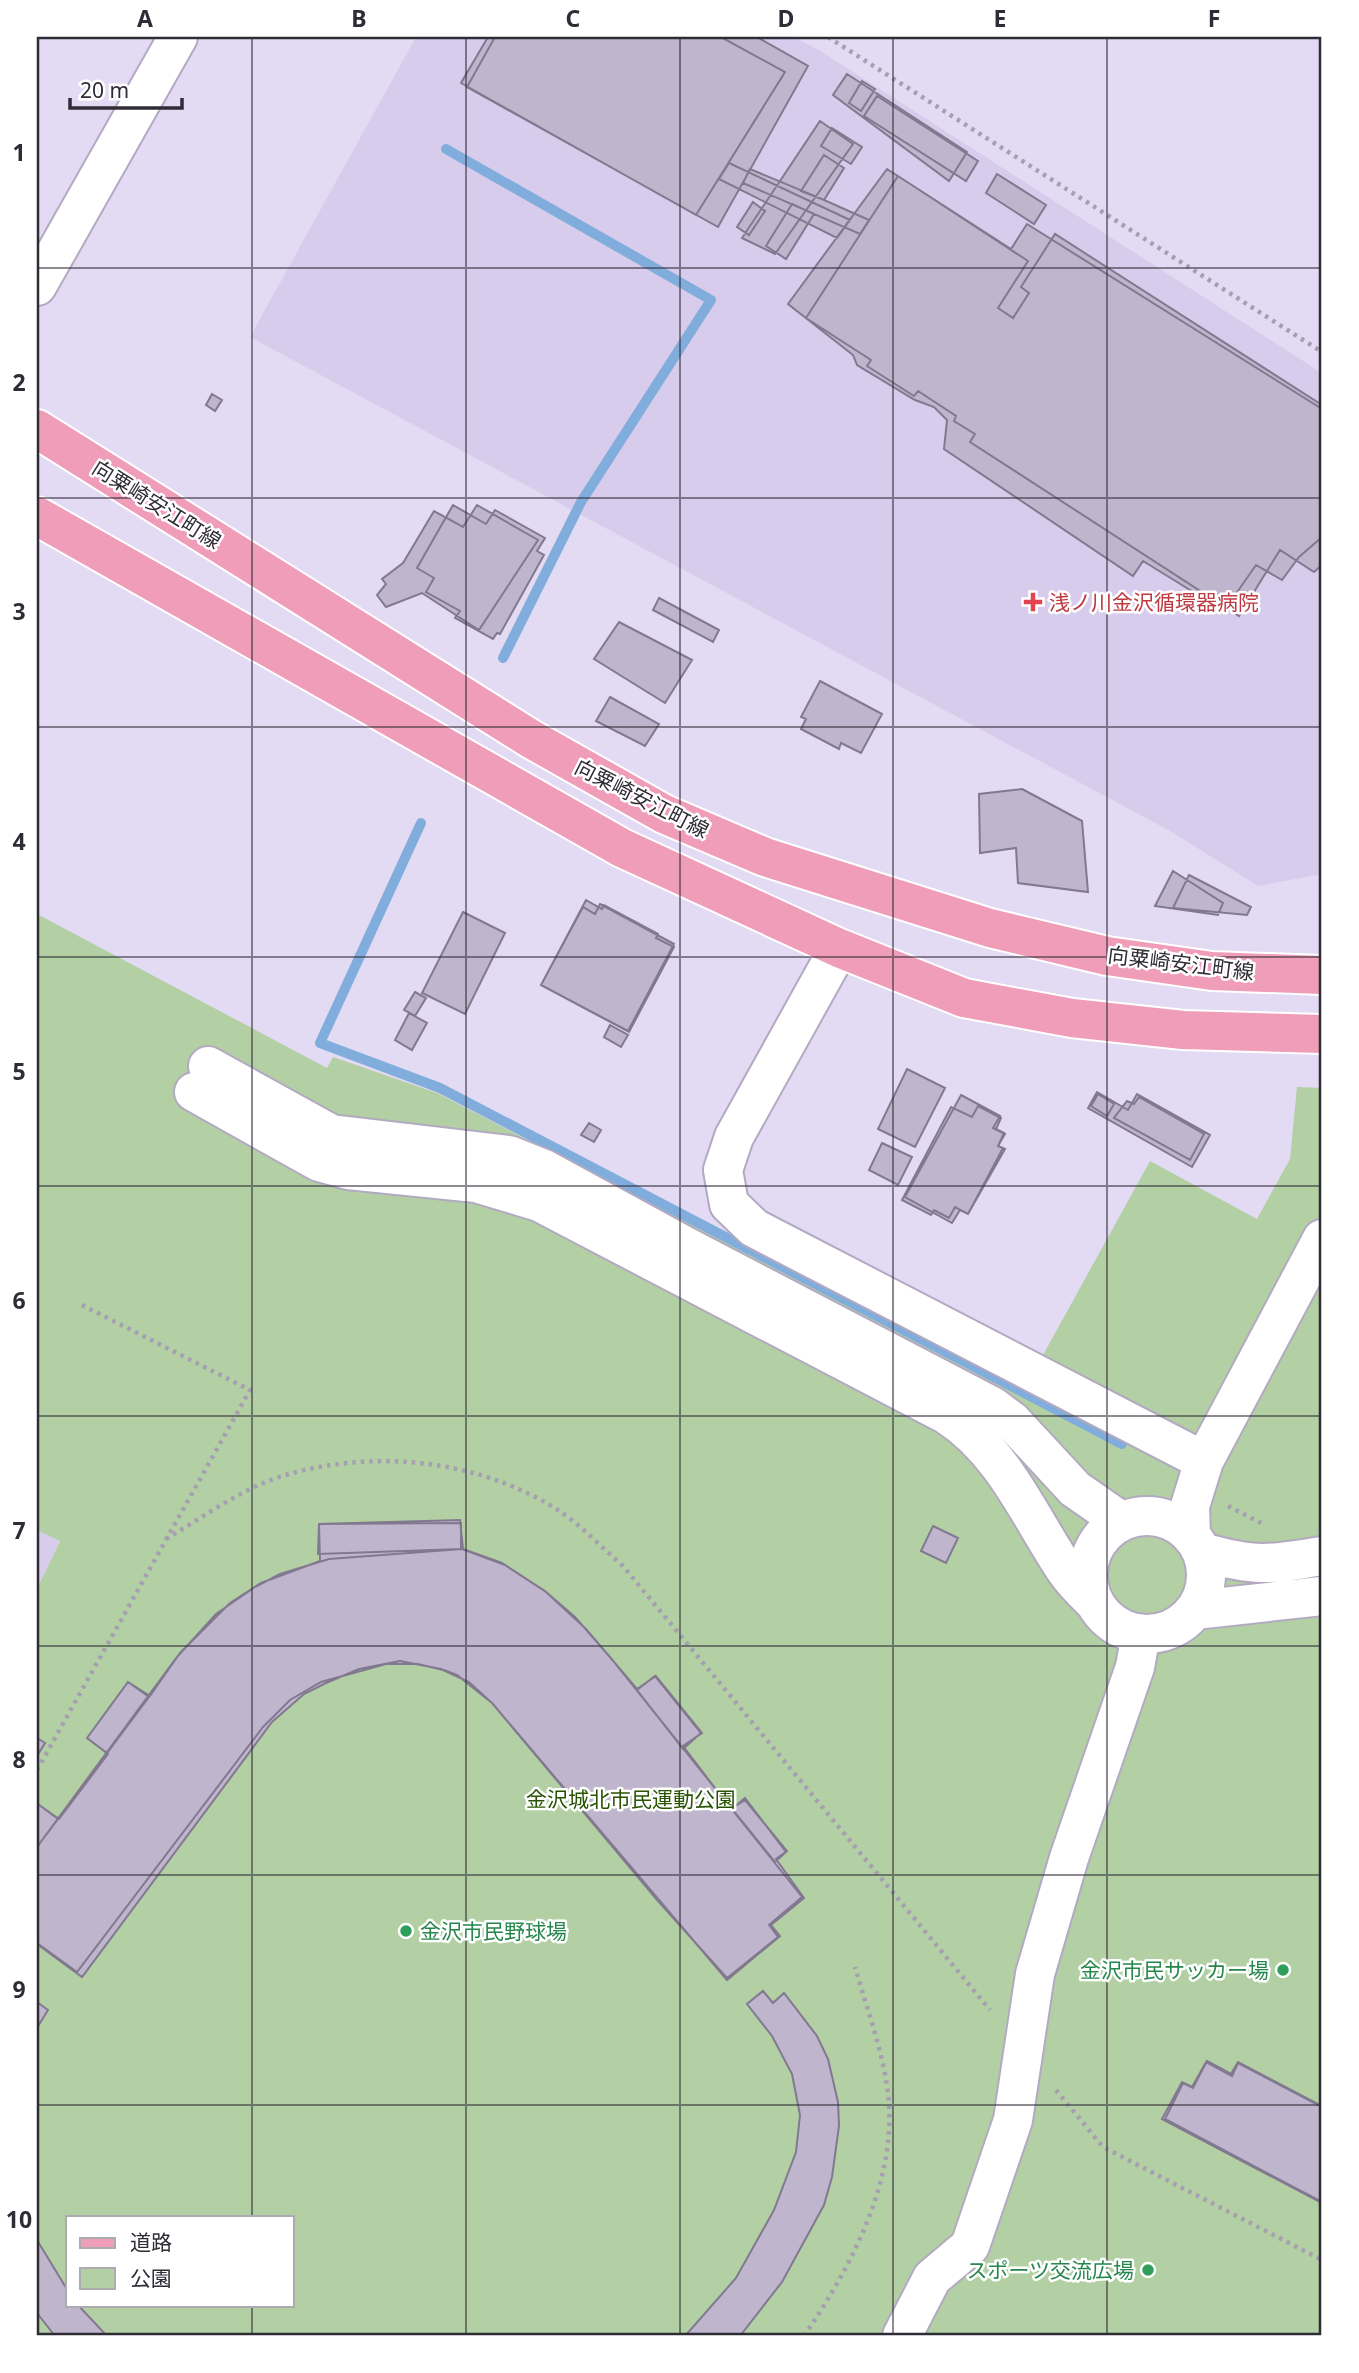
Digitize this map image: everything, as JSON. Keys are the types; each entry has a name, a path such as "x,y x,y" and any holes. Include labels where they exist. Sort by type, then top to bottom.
{"main road":[{"name":"向粟崎安江町線","path":"37,429 531,738 664,814 740,846 849,886 990,928 1107,956 1212,971 1322,975"},
{"path":"37,516 622,848 839,948 964,998 1072,1018 1183,1030 1322,1034"}],"street":[{"path":"37,286 178,37"},
{"path":"839,948 734,1137 723,1170 729,1204 754,1228 1201,1475"},
{"path":"1121,1521 1074,1489 1012,1421 992,1406 685,1246 544,1169 509,1155 331,1134 201,1079 319,1162 348,1170 476,1183 539,1202 947,1415 972,1431 997,1460 1067,1574 1106,1618 1122,1629 1141,1634 1161,1633 1180,1624 1195,1611 1204,1592 1206,1572 1190,1506 1201,1475 1322,1239"},
{"path":"1095,1603 1088,1585 1089,1566 1095,1548 1106,1532 1121,1521 1140,1516 1158,1516 1176,1523 1197,1543 1248,1565 1278,1564 1322,1556"},
{"path":"1195,1611 1322,1596"},
{"path":"902,2336 932,2277 970,2246 1013,2120 1035,1974 1069,1857 1135,1667 1141,1634"}],"path":[{"path":"828,37 1322,352"},
{"path":"37,1770 250,1390 78,1303"},
{"path":"166,1539 237,1496 288,1474 361,1460 427,1463 487,1477 558,1510 623,1566 1103,2147 1322,2260"},
{"path":"1201,1475 1268,1527"},
{"path":"804,2336 830,2298 865,2225 888,2151 888,2087 855,1967"}],"shaded area":[{"name":"浅ノ川金沢循環器病院","path":"416,37 794,37 822,52 1322,373 1322,874 1258,886 1170,831 250,337"},
{"path":"37,1530 60,1540 37,1589"}],"green space":[{"name":"金沢城北市民運動公園","path":"37,914 327,1068 333,1057 437,1093 1021,1395 1150,1161 1257,1219 1290,1159 1297,1087 1322,1088 1322,2336 37,2336 37,1589 60,1541 37,1530"}],"building":[{"path":"488,37 721,37 785,72 696,215 461,83"},
{"path":"495,37 757,37 808,66 718,227 467,87"},
{"path":"847,74 967,152 949,181 833,95"},
{"path":"862,81 875,89 861,111 849,103"},
{"path":"877,96 978,161 966,181 864,116"},
{"path":"820,121 853,144 775,254 742,238"},
{"path":"832,128 862,147 851,164 821,146"},
{"path":"824,155 844,168 824,200 801,191"},
{"path":"729,163 850,220 837,238 719,179"},
{"path":"750,169 869,220 860,234 743,183"},
{"path":"887,169 1011,249 1027,224 1322,409 1322,537 1299,557 1282,580 1256,565 1224,611 1143,561 1133,576 944,449 947,420 934,407 915,400 857,365 853,355 788,304"},
{"path":"997,174 1046,205 1034,224 986,193"},
{"path":"898,176 1028,261 998,308 1013,318 1029,293 1021,287 1055,234 1322,405 1322,565 1314,572 1280,550 1239,616 970,442 975,434 954,421 956,416 918,391 914,396 867,366 871,360 806,318"},
{"path":"753,202 765,211 749,235 737,227"},
{"path":"792,204 814,214 786,259 766,246"},
{"path":"212,394 222,400 215,411 206,405"},
{"path":"453,505 486,524 495,510 545,538 537,551 544,555 500,634 497,633 493,639 455,618 460,611 426,592 434,578 417,568"},
{"path":"477,505 538,540 479,630 422,593 386,607 377,595 386,584 382,579 403,563 434,511 463,527"},
{"path":"659,598 719,630 713,642 653,610"},
{"path":"619,622 692,660 665,703 594,659"},
{"path":"820,681 882,714 861,753 841,743 839,749 801,729 806,719 801,717"},
{"path":"610,697 659,724 645,746 596,721"},
{"path":"1022,789 1082,821 1088,892 1018,883 1016,848 980,853 979,794"},
{"path":"1173,871 1223,903 1218,915 1155,906"},
{"path":"1189,875 1251,907 1247,915 1173,908"},
{"path":"586,900 602,909 604,905 658,934 656,938 674,947 629,1032 541,985"},
{"path":"600,904 674,944 628,1031 541,985 583,907 595,914"},
{"path":"463,912 505,933 465,1014 422,993"},
{"path":"415,992 426,998 415,1016 404,1010"},
{"path":"409,1013 427,1023 412,1050 395,1040"},
{"path":"610,1025 628,1035 621,1047 604,1037"},
{"path":"907,1069 945,1088 915,1147 878,1129"},
{"path":"1097,1092 1128,1110 1137,1094 1210,1135 1192,1167 1088,1108"},
{"path":"1098,1094 1114,1104 1107,1116 1091,1106"},
{"path":"961,1095 1000,1116 993,1128 1005,1134 998,1146 1005,1149 968,1214 960,1210 952,1223 905,1197"},
{"path":"1139,1097 1204,1134 1190,1160 1114,1118 1127,1101 1134,1104"},
{"path":"978,1106 1001,1118 996,1129 1004,1133 998,1146 1003,1148 968,1214 955,1207 949,1218 934,1210 931,1215 902,1200 951,1107 972,1117"},
{"path":"589,1123 601,1130 594,1142 581,1135"},
{"path":"882,1143 912,1157 898,1185 869,1170"},
{"path":"460,1520 463,1549 502,1563 546,1592 586,1629 637,1689 656,1676 702,1733 683,1746 731,1809 745,1800 787,1851 776,1859 804,1898 771,1925 780,1936 727,1980 492,1703 469,1682 443,1670 418,1664 386,1664 321,1682 290,1700 263,1727 77,1972 37,1943 37,1808 39,1805 59,1819 108,1754 87,1738 128,1682 150,1696 180,1653 230,1603 261,1583 320,1561 319,1524"},
{"path":"461,1523 461,1549 318,1554 319,1524"},
{"path":"933,1526 958,1538 946,1563 921,1551"},
{"path":"462,1549 505,1565 545,1591 575,1617 610,1657 802,1897 769,1925 778,1937 727,1978 658,1901 492,1703 457,1675 400,1661 359,1669 326,1683 304,1694 272,1722 82,1977 37,1944 37,1847 177,1657 216,1614 255,1587 280,1574 329,1559"},
{"path":"655,1676 701,1733 683,1749 637,1690"},
{"path":"128,1682 149,1697 107,1753 87,1738"},
{"path":"37,1738 45,1743 37,1756"},
{"path":"745,1798 786,1852 775,1862 732,1809"},
{"path":"38,1804 58,1819 37,1847 37,1806"},
{"path":"763,1991 773,2003 784,1993 817,2036 828,2059 838,2102 839,2126 832,2177 824,2205 782,2282 740,2336 685,2336 736,2278 774,2210 796,2152 800,2115 792,2074 772,2036 747,2004"},
{"path":"37,2002 48,2010 37,2028"},
{"path":"1207,2061 1231,2074 1238,2062 1322,2106 1322,2202 1165,2119 1183,2083 1193,2088"},
{"path":"1206,2062 1232,2076 1238,2063 1322,2107 1322,2203 1162,2119 1182,2082 1192,2087"},
{"path":"37,2240 66,2288 66,2306 79,2306 107,2336 55,2336 37,2313"}],"waterway":[{"path":"446,149 711,300 581,502 503,658"},
{"path":"421,823 320,1043 440,1088 1122,1444"}],"place":[{"name":"浅ノ川金沢循環器病院","path":"1033,602"},
{"name":"金沢市民野球場","path":"406,1931"},
{"name":"金沢市民サッカー場","path":"1283,1970"},
{"name":"スポーツ交流広場","path":"1148,2270"}]}
